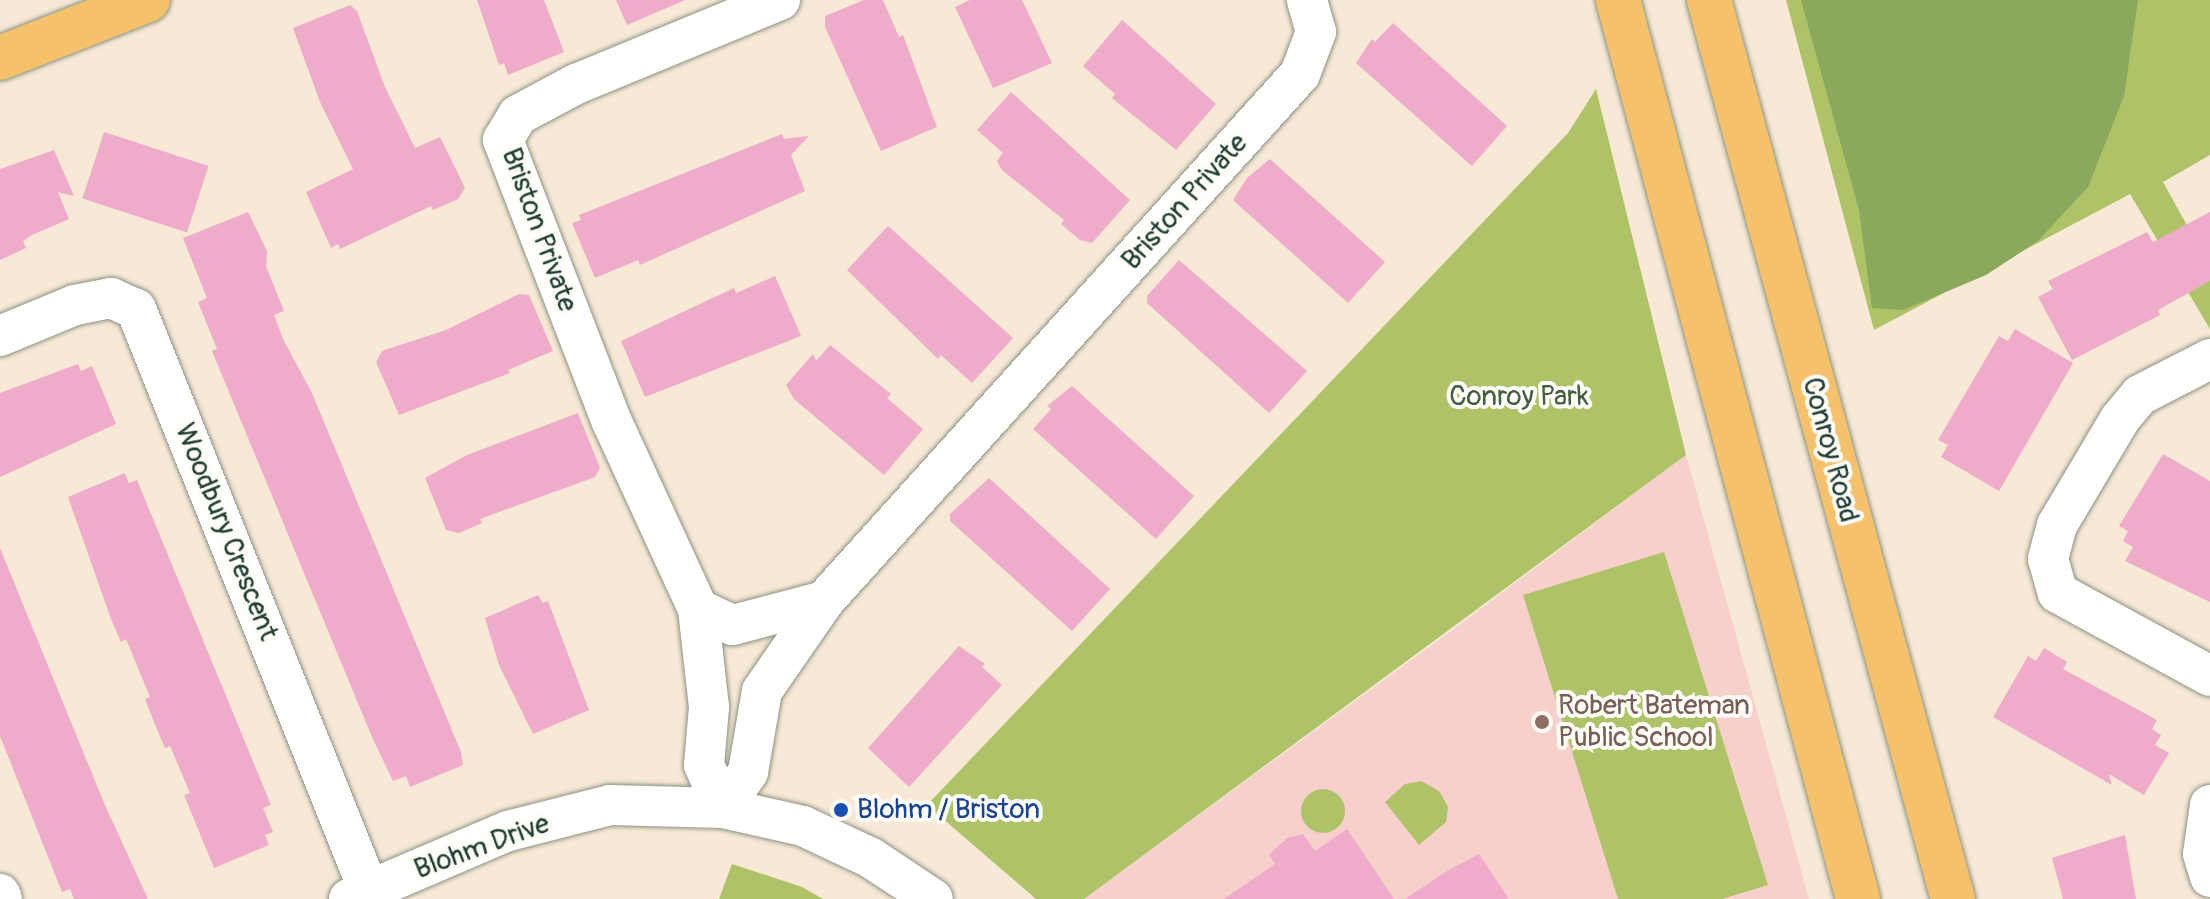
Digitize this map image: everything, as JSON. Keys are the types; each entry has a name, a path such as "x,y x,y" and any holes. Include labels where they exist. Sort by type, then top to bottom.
{"main road":[{"path":"0,58 148,0"},
{"path":"1618,0 1858,899"},
{"name":"Conroy Road","path":"1709,0 1953,899"}],"street":[{"name":"Briston Private","path":"762,691 716,617 612,422 503,140 518,115 576,84 780,0"},
{"name":"Briston Private","path":"723,808 748,772 762,691 824,601 1300,74 1316,32 1307,0"},
{"name":"Woodbury Crescent","path":"0,336 87,302 111,298 136,309 359,895"},
{"path":"2210,359 2140,395 2120,419 2057,525 2048,559 2058,593 2210,676"},
{"path":"716,617 824,601"},
{"name":"Briston Private","path":"716,617 704,765 723,808"},
{"name":"Blohm Drive","path":"359,895 508,831 610,805 723,808 803,826 871,858 933,899"},
{"path":"2210,805 2203,854 2210,877"}],"shaded area":[{"name":"Robert Bateman Public School","path":"1686,455 1809,899 1084,899 1466,620"}],"green space":[{"path":"1786,0 2210,0 2210,155 2163,182 2210,267 2210,329 2130,194 1874,330"},
{"path":"1801,0 2138,0 2124,96 2088,187 2038,241 1986,275 1903,310 1872,308 1859,210"},
{"name":"Conroy Park","path":"1596,89 1686,455 1084,899 1036,899 927,805 1568,133"},
{"path":"1664,552 1768,885 1722,899 1618,899 1523,595"},
{"path":"1421,781 1439,791 1448,807 1446,822 1419,845 1385,802 1405,784"},
{"path":"1323,789 1338,796 1345,811 1338,826 1323,833 1308,826 1301,811 1308,796"},
{"path":"732,864 802,887 823,899 719,899"}],"building":[{"path":"477,0 544,0 564,52 508,75 504,63 499,65"},
{"path":"616,0 685,0 627,25"},
{"path":"864,0 883,0 899,37 903,35 937,127 881,151 825,27 825,16"},
{"path":"970,0 1022,0 1052,63 993,88 955,7"},
{"path":"350,5 357,11 385,87 415,148 440,137 465,188 458,199 433,210 431,206 340,249 338,244 331,248 306,192 353,169 320,102 293,28"},
{"path":"1122,20 1216,104 1176,150 1112,98 1115,94 1083,66"},
{"path":"1393,23 1507,126 1472,166 1356,63 1372,39 1375,42"},
{"path":"1011,92 1130,200 1092,243 1080,240 1061,224 1064,220 1002,170 997,161 1003,153 977,130"},
{"path":"104,132 209,166 187,233 82,199"},
{"path":"782,134 784,139 809,136 791,155 805,191 640,265 638,260 595,278 572,223 581,220 579,215"},
{"path":"54,150 74,196 58,192 69,219 32,235 23,241 26,248 0,260 0,169"},
{"path":"1270,159 1385,262 1348,303 1233,200 1247,178"},
{"path":"248,212 267,251 266,266 284,311 274,315 283,339 312,393 461,752 463,765 410,787 406,776 393,781 372,737 212,351 217,349 198,302 207,298 183,238"},
{"path":"2210,212 2210,281 2158,310 2160,315 2072,360 2038,297 2053,289 2048,281 2147,232 2153,242"},
{"path":"888,226 1013,338 972,383 941,355 938,359 847,270"},
{"path":"1179,260 1307,371 1269,413 1147,303 1147,296"},
{"path":"775,276 801,336 645,397 621,341 734,288 736,293"},
{"path":"519,294 529,295 553,351 508,370 510,373 399,415 376,362 382,351 446,330"},
{"path":"2015,329 2073,363 1999,491 1941,457 1948,445 1938,440 1999,336 2008,341"},
{"path":"830,345 891,394 887,398 923,429 884,475 794,399 786,385 813,354 816,361"},
{"path":"78,364 81,371 92,366 116,424 0,477 0,393"},
{"path":"1072,386 1194,496 1156,539 1033,429 1051,409 1047,406"},
{"path":"578,413 600,468 595,477 480,519 482,523 459,533 446,530 425,478 467,455"},
{"path":"2163,454 2210,481 2210,602 2125,561 2133,547 2123,541 2128,531 2119,526"},
{"path":"125,473 129,483 137,480 271,805 263,808 273,832 265,835 269,845 214,868 184,795 190,793 170,746 165,748 156,727 145,699 150,697 126,639 121,642 111,619 68,497"},
{"path":"989,478 1110,589 1072,631 950,521 950,514"},
{"path":"0,548 104,803 148,899 74,899 70,889 62,892 0,736"},
{"path":"538,595 543,603 548,601 589,710 533,734 499,665 485,618"},
{"path":"959,646 985,664 982,667 1002,685 909,787 868,748"},
{"path":"2044,648 2067,662 2063,669 2157,720 2152,729 2161,735 2155,745 2169,753 2144,795 2109,774 2112,785 1993,717 2028,656 2036,661"},
{"path":"1347,829 1394,899 1224,899 1275,864 1269,855 1287,838 1303,834 1315,851"},
{"path":"2125,835 2136,899 2063,899 2052,858"},
{"path":"1479,854 1509,899 1405,899 1447,871"}],"place":[{"name":"Robert Bateman Public School","path":"1542,722"},
{"name":"Blohm / Briston","path":"841,810"}]}
